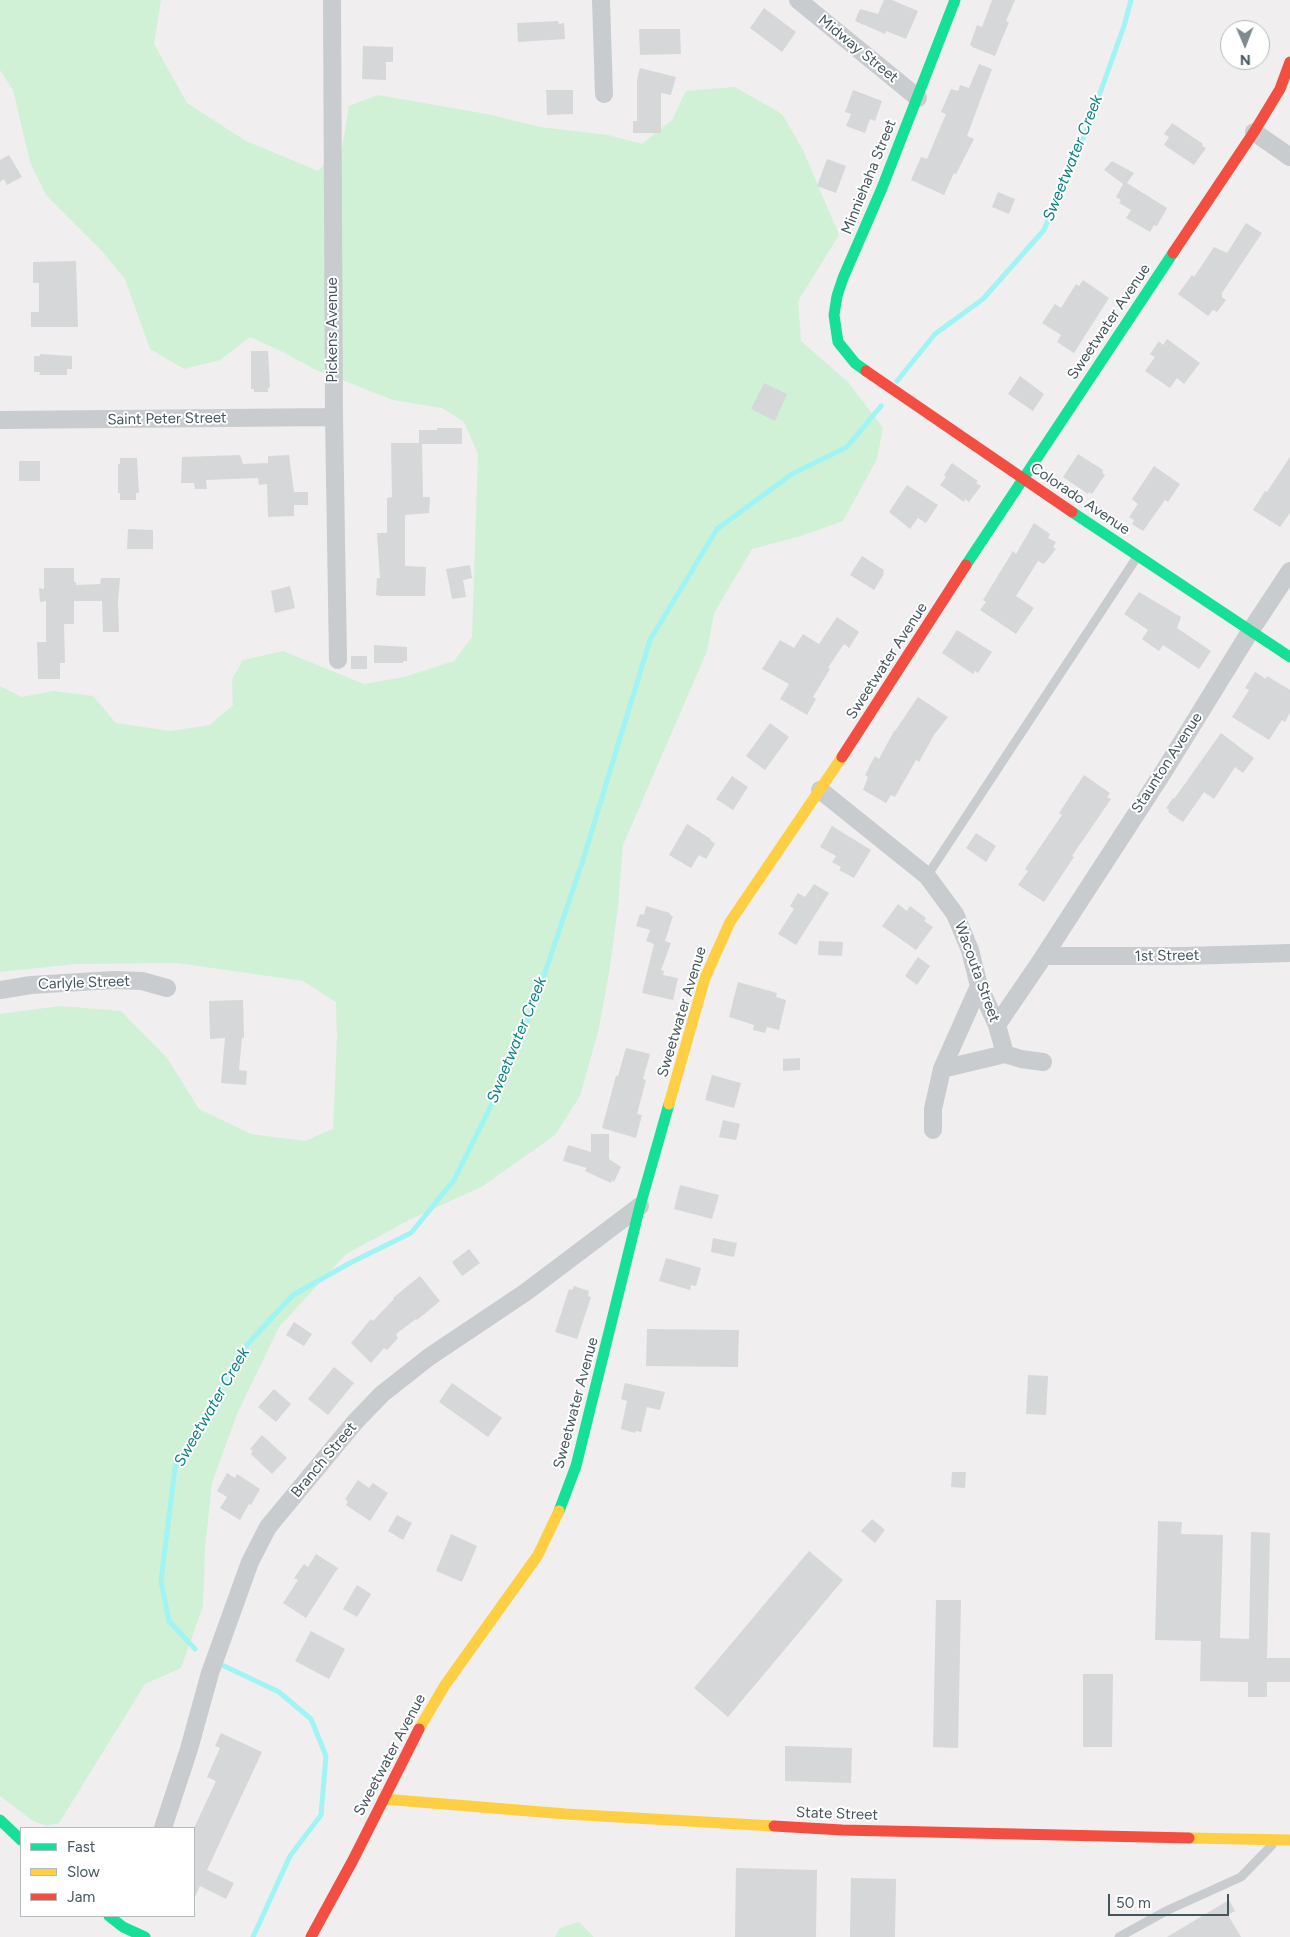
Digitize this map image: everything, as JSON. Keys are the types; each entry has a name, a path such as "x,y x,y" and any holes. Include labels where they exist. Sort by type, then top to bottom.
{"street":[{"name":"Pickens Avenue","path":"332,0 334,417 338,660"},
{"path":"601,0 604,94"},
{"name":"Midway Street","path":"798,0 918,98"},
{"name":"Minniehaha Street","path":"855,363 838,342 834,315 837,296 918,98 955,0"},
{"name":"Sweetwater Avenue","path":"311,1937 415,1737 446,1685 538,1555 555,1522 576,1466 640,1206 712,959 730,922 820,790 1022,479 1254,132 1280,89 1290,62"},
{"path":"1254,132 1290,157"},
{"name":"Colorado Avenue","path":"855,363 1022,479 1290,657"},
{"name":"Saint Peter Street","path":"0,420 334,417"},
{"name":"Staunton Avenue","path":"997,1025 1044,956 1290,571"},
{"name":"Wacouta Street","path":"820,790 927,876 955,914 970,950 979,986 997,1025 1005,1054"},
{"name":"1st Street","path":"1044,956 1175,956 1290,953"},
{"name":"Carlyle Street","path":"0,990 32,985 114,980 142,981 167,988"},
{"path":"933,1130 933,1109 942,1069 979,986"},
{"path":"942,1069 1005,1054 1021,1059 1044,1062"},
{"name":"Branch Street","path":"163,1827 189,1749 210,1673 250,1562 268,1527 355,1422 382,1394 429,1357 526,1292 640,1206"},
{"name":"State Street","path":"383,1799 566,1814 842,1830 1290,1840"},
{"path":"0,1820 20,1839"},
{"path":"110,1917 123,1927 145,1937"}],"lane":[{"path":"927,876 1138,556"},
{"path":"1119,1937 1168,1910 1241,1877 1277,1839"}],"green space":[{"path":"0,0 161,0 154,44 187,103 246,141 318,171 342,148 349,106 378,95 487,114 540,127 608,135 642,144 672,120 686,91 735,87 782,114 803,150 839,235 798,301 801,341 848,382 883,428 877,459 843,521 801,536 752,549 714,613 707,651 623,845 610,967 599,1028 580,1096 555,1135 483,1186 409,1220 346,1254 279,1327 237,1414 212,1483 205,1548 203,1606 181,1668 145,1684 59,1823 47,1826 33,1821 0,1796 0,1014 60,1006 121,1011 167,1058 199,1109 251,1134 305,1141 333,1129 337,1038 336,1002 303,981 177,963 76,964 0,972 0,686 22,697 53,691 93,696 116,723 170,731 210,725 233,705 232,679 243,660 283,651 364,684 404,677 454,661 472,637 478,454 464,422 442,408 393,400 314,369 250,337 220,360 184,369 150,349 125,279 101,250 46,195 30,162 13,90 0,70"},
{"path":"579,1922 594,1937 555,1937 560,1928"}],"building":[{"path":"884,0 892,0 918,11 906,39 886,31 885,34 855,21 860,9 878,14"},
{"path":"992,0 1015,0 1006,21 1009,22 995,56 970,45 977,25 982,27"},
{"path":"764,8 796,32 782,52 750,28"},
{"path":"558,21 559,24 564,23 565,39 518,42 517,23"},
{"path":"639,29 680,29 681,54 640,55"},
{"path":"363,46 393,47 393,62 386,62 386,80 362,79"},
{"path":"979,64 992,69 967,136 974,139 956,174 954,173 944,195 911,180 921,157 927,159 946,114 941,112 951,89 958,91 960,85 969,88"},
{"path":"640,68 676,77 671,95 661,93 661,133 633,133 633,121 637,121 637,80"},
{"path":"546,90 573,90 573,114 547,115"},
{"path":"853,90 882,101 875,121 870,119 865,133 846,126 851,114 845,112"},
{"path":"1172,123 1206,148 1194,165 1164,145 1169,137 1164,134"},
{"path":"9,155 22,177 7,185 4,179 0,182 0,160"},
{"path":"827,159 846,166 836,193 817,186"},
{"path":"1112,161 1134,173 1127,183 1167,208 1157,226 1154,225 1150,232 1126,218 1131,210 1119,203 1121,200 1116,197 1123,184 1104,170"},
{"path":"998,192 1015,199 1009,214 992,207"},
{"path":"1246,223 1262,233 1222,293 1222,297 1226,300 1217,312 1213,310 1208,316 1178,294 1192,275 1194,277 1214,247 1227,253"},
{"path":"76,261 78,327 31,327 31,312 39,312 39,283 33,283 33,262"},
{"path":"1083,280 1109,298 1074,353 1057,342 1061,335 1042,323 1055,304 1061,308 1076,284 1079,286"},
{"path":"1167,339 1200,363 1184,384 1177,378 1170,388 1145,371 1155,357 1150,354 1159,341 1163,345"},
{"path":"251,351 268,351 270,387 268,392 254,392 254,389 251,389"},
{"path":"40,354 72,356 72,369 67,369 67,375 39,375 40,372 34,372 34,356 40,356"},
{"path":"1020,376 1044,394 1033,411 1008,394"},
{"path":"764,383 787,394 775,421 751,409"},
{"path":"437,428 462,428 462,444 422,444 423,497 430,497 429,513 405,515 405,566 426,567 425,596 376,595 377,578 380,578 377,533 387,533 387,498 392,497 391,443 419,443 419,430 437,430"},
{"path":"1078,454 1103,470 1102,472 1105,475 1092,494 1089,492 1088,494 1063,477"},
{"path":"240,455 243,464 268,463 268,456 289,455 294,492 308,492 308,505 294,505 294,516 268,517 267,484 259,485 258,478 206,480 207,489 195,489 194,483 181,483 182,457"},
{"path":"1290,457 1290,513 1280,527 1253,510"},
{"path":"120,458 137,458 139,493 136,493 136,500 120,500 120,493 118,493 118,464 120,464"},
{"path":"19,461 40,461 40,481 19,481"},
{"path":"952,463 978,481 976,483 981,486 969,502 965,499 964,502 940,485"},
{"path":"1154,466 1180,484 1168,502 1165,500 1143,531 1132,524 1134,520 1129,517 1138,504 1132,499"},
{"path":"907,485 938,505 926,523 918,518 910,529 889,512"},
{"path":"1034,523 1050,534 1048,538 1056,542 1053,547 1056,549 1044,564 1038,561 1016,596 1034,608 1016,634 980,610 986,602 983,600 1013,551 1016,554"},
{"path":"128,529 153,530 153,549 127,549"},
{"path":"862,556 884,570 884,574 874,590 850,575"},
{"path":"470,565 472,578 463,580 466,597 452,599 446,569"},
{"path":"44,568 74,568 74,582 76,582 76,585 100,584 101,578 120,578 118,601 119,632 103,632 102,601 74,601 74,624 64,624 65,663 60,663 60,679 38,679 37,642 46,642 46,601 40,602 39,588 44,589"},
{"path":"290,586 295,608 275,613 271,591"},
{"path":"1139,592 1181,617 1177,628 1211,651 1199,669 1163,645 1159,651 1142,639 1148,630 1124,614"},
{"path":"837,617 859,632 849,648 844,644 829,666 828,668 830,669 813,697 816,699 807,715 780,699 789,684 762,669 780,640 794,648 803,634 819,644"},
{"path":"957,630 992,652 978,673 975,671 973,674 942,653"},
{"path":"374,645 407,647 407,661 403,661 403,663 374,663"},
{"path":"351,656 367,656 367,669 351,669"},
{"path":"1255,672 1266,679 1267,676 1290,690 1290,713 1285,722 1282,720 1269,740 1232,717 1249,690 1245,688"},
{"path":"918,697 948,717 934,735 919,762 916,760 895,797 891,795 886,803 863,790 868,777 865,775 875,756 879,759 894,731"},
{"path":"770,723 789,737 765,770 746,756"},
{"path":"1221,733 1254,758 1243,773 1235,767 1214,799 1204,792 1183,822 1168,812 1169,810 1166,808"},
{"path":"1084,775 1110,793 1107,797 1111,799 1072,856 1074,857 1044,902 1018,885 1028,871 1025,869 1062,815 1059,813"},
{"path":"732,776 748,787 733,810 716,799"},
{"path":"687,824 711,839 715,844 706,859 699,855 691,868 669,855"},
{"path":"832,826 871,850 854,878 839,870 841,867 832,862 836,856 820,847"},
{"path":"976,833 996,846 986,862 966,848"},
{"path":"814,884 829,893 796,945 778,934 794,909 790,906 798,893 805,897"},
{"path":"898,904 907,911 910,906 926,918 924,921 933,927 916,950 882,926"},
{"path":"646,906 670,913 673,916 665,941 671,943 661,970 664,971 663,975 678,978 673,1000 642,993 654,944 646,941 650,930 636,926 640,914 644,915"},
{"path":"819,941 843,942 842,956 818,955"},
{"path":"918,957 930,966 917,985 905,976"},
{"path":"738,982 777,993 776,997 786,1000 779,1030 767,1027 765,1033 753,1030 754,1025 729,1017"},
{"path":"243,1000 244,1038 242,1038 239,1070 247,1071 246,1085 221,1083 225,1038 210,1039 209,1001"},
{"path":"626,1048 650,1054 643,1079 646,1080 637,1114 642,1115 636,1138 602,1128 616,1076 618,1076"},
{"path":"800,1058 800,1070 783,1071 783,1059"},
{"path":"712,1075 741,1083 734,1108 705,1100"},
{"path":"723,1120 740,1124 736,1140 719,1137"},
{"path":"591,1134 609,1134 609,1159 621,1167 614,1182 612,1180 611,1183 585,1171 587,1168 563,1161 568,1145 591,1152"},
{"path":"680,1185 719,1195 712,1219 674,1209"},
{"path":"713,1238 737,1243 734,1257 711,1252"},
{"path":"469,1249 480,1263 462,1276 452,1262"},
{"path":"666,1258 701,1268 696,1286 691,1285 690,1290 659,1281"},
{"path":"420,1276 440,1301 396,1334 398,1338 387,1350 384,1348 371,1363 351,1343 371,1319 373,1321 393,1298"},
{"path":"574,1286 589,1291 588,1296 591,1297 577,1339 555,1332 569,1289 572,1290"},
{"path":"294,1322 312,1334 304,1346 286,1335"},
{"path":"647,1329 739,1330 738,1367 646,1366"},
{"path":"334,1367 354,1383 328,1415 308,1399"},
{"path":"1028,1375 1048,1376 1046,1415 1026,1414"},
{"path":"452,1383 502,1418 488,1437 439,1402"},
{"path":"625,1383 665,1392 660,1410 647,1407 641,1432 636,1431 635,1433 621,1429 627,1401 621,1399"},
{"path":"274,1389 291,1404 276,1422 258,1407"},
{"path":"262,1435 287,1458 272,1474 251,1454 253,1451 250,1449"},
{"path":"952,1472 966,1472 965,1488 951,1487"},
{"path":"227,1473 235,1478 237,1474 260,1489 240,1520 220,1508 227,1497 217,1491"},
{"path":"358,1480 369,1488 373,1483 388,1493 370,1521 346,1505 348,1502 345,1499"},
{"path":"397,1515 412,1523 403,1540 388,1531"},
{"path":"872,1519 885,1530 875,1543 861,1531"},
{"path":"1158,1521 1182,1522 1181,1534 1223,1535 1220,1638 1249,1639 1251,1532 1270,1533 1267,1658 1290,1658 1290,1682 1267,1682 1267,1697 1248,1697 1248,1682 1200,1681 1201,1641 1155,1640"},
{"path":"451,1534 477,1546 462,1582 436,1571"},
{"path":"809,1551 843,1580 728,1717 694,1688"},
{"path":"316,1554 338,1568 306,1618 283,1603 298,1580 294,1578 304,1564 308,1567"},
{"path":"357,1585 371,1594 357,1617 343,1609"},
{"path":"936,1600 961,1600 958,1748 933,1747"},
{"path":"311,1631 345,1649 329,1679 295,1661"},
{"path":"1083,1674 1113,1674 1112,1747 1083,1747"},
{"path":"221,1733 262,1752 207,1870 234,1883 226,1899 200,1886 195,1897 194,1827 216,1781 207,1777 220,1748 215,1746"},
{"path":"785,1746 852,1748 851,1783 785,1781"},
{"path":"736,1868 817,1870 816,1937 735,1937"},
{"path":"851,1878 896,1879 895,1937 850,1937"},
{"path":"1229,1900 1235,1911 1228,1915 1241,1937 1167,1937"}],"waterway":[{"name":"Sweetwater Creek","path":"897,381 935,334 983,299 1044,230 1090,121 1124,26 1131,0"},
{"name":"Sweetwater Creek","path":"195,1649 169,1621 161,1581 175,1468 241,1351 293,1295 350,1263 411,1233 454,1180 502,1084 537,996 582,863 650,640 717,529 792,474 847,447 881,406"},
{"name":"Sweetwater Creek","path":"218,1663 279,1692 311,1719 326,1756 321,1815 290,1856 253,1937"}],"traffic: fast":[{"path":"866,371 855,363 838,342 834,315 837,296 882,188 955,0"},
{"path":"966,565 1173,253"},
{"path":"1072,512 1290,657"},
{"path":"559,1511 576,1466 640,1206 669,1104"},
{"path":"0,1820 20,1839"},
{"path":"110,1917 123,1927 145,1937"}],"traffic: slow":[{"path":"669,1104 705,978 730,922 842,757"},
{"path":"419,1729 445,1685 538,1555 559,1511"},
{"path":"383,1799 566,1814 774,1826"},
{"path":"1189,1838 1290,1840"}],"traffic: jam":[{"path":"1173,253 1254,132 1280,89 1290,62"},
{"path":"866,371 1072,512"},
{"path":"842,757 966,565"},
{"path":"311,1937 353,1860 419,1729"},
{"path":"774,1826 842,1830 1189,1838"}]}
